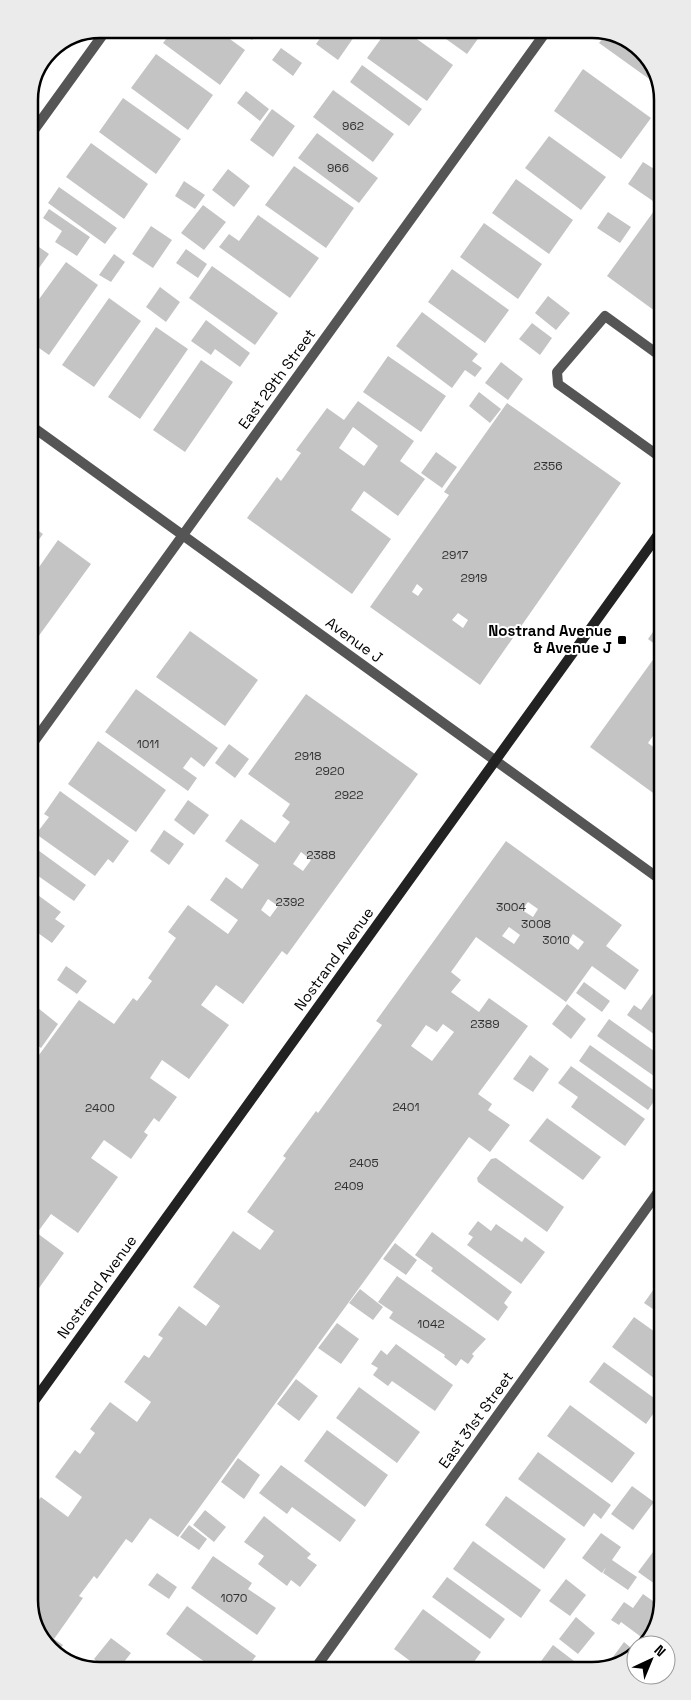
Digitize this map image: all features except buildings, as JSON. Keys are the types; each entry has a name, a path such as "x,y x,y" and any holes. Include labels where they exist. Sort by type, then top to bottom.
{"main road":[{"name":"Nostrand Avenue","path":"38,1396 654,540"}],"street":[{"path":"38,126 101,38"},
{"name":"East 29th Street","path":"38,736 542,38"},
{"path":"654,351 605,316 557,372 556,379 558,384 654,453"},
{"name":"Avenue J","path":"38,431 654,876"},
{"name":"East 31st Street","path":"320,1662 654,1198"}],"place":[{"name":"Nostrand Avenue & Avenue J","path":"622,640"}]}
